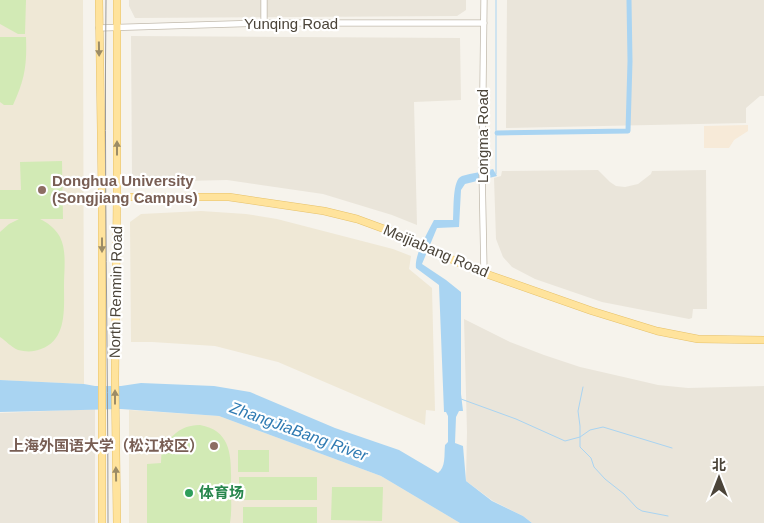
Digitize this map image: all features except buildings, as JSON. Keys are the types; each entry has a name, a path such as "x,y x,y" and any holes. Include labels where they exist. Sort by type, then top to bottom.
{"main road":[{"name":"North Renmin Road","path":"99,0 102,197 102,523"},
{"name":"North Renmin Road","path":"117,0 117,196 114,379 117,523"},
{"name":"Meijiabang Road","path":"102,197 229,197 324,211 357,219 421,244 484,272 657,332 698,339 764,340"}],"street":[{"path":"264,0 264,23"},
{"name":"Longma Road","path":"484,0 482,169 484,272"},
{"name":"Yunqing Road","path":"99,28 264,23 484,23"}],"shaded area":[{"name":"Donghua University (Songjiang Campus)","path":"0,0 83,0 84,384 0,380"},
{"path":"129,0 466,0 466,10 457,16 135,18 129,6"},
{"path":"507,0 764,0 764,96 760,96 746,108 746,123 506,128"},
{"path":"131,36 460,38 461,100 414,102 417,225 392,215 323,194 227,180 138,182 132,178"},
{"path":"748,125 748,131 734,140 729,148 704,148 704,126"},
{"path":"598,170 616,186 625,187 638,184 651,174 652,171 706,170 707,309 693,309 692,318 689,319 602,302 535,279 512,267 503,257 496,239 494,178 501,176 502,171"},
{"path":"201,211 246,214 277,219 393,249 411,256 409,269 432,288 435,411 426,410 425,425 278,362 215,346 131,342 130,222 141,214"},
{"path":"464,319 510,342 544,355 580,367 658,385 688,388 764,386 764,523 532,523 523,516 493,501 466,481 467,432"},
{"path":"95,409 95,523 0,523 0,413"},
{"name":"上海外国语大学（松江校区）","path":"129,410 219,416 381,476 460,523 129,523"}],"green space":[{"path":"0,0 26,0 25,34 18,34 0,24"},
{"path":"0,37 26,37 24,72 13,105 4,105 0,102"},
{"path":"62,161 63,219 40,219 56,231 64,248 64,314 62,323 56,339 49,345 36,351 18,350 0,337 0,232 9,224 19,219 0,219 0,190 21,190 20,162"},
{"name":"体育场","path":"200,425 211,428 219,434 225,440 228,449 231,468 230,523 147,523 147,464 161,463 162,440 169,440 175,433 187,427"},
{"path":"238,450 269,450 269,472 238,472"},
{"path":"239,477 317,477 317,500 239,500"},
{"path":"332,487 383,487 382,521 331,520"},
{"path":"243,507 317,507 317,523 243,523"}],"water":[{"name":"ZhangJiaBang River","path":"493,169 497,176 465,184 461,190 459,227 437,228 422,264 461,292 461,394 463,411 459,411 456,417 455,443 463,446 466,481 492,501 523,516 532,523 460,523 381,476 219,416 121,409 0,412 0,380 95,386 121,386 141,383 214,386 250,392 335,428 399,450 438,473 443,464 445,445 448,442 448,416 444,412 439,285 416,268 417,257 434,220 453,220 455,189 459,178"}],"waterway":[{"path":"496,0 496,174"},
{"path":"497,133 628,131 629,0"},
{"path":"583,387 578,411 580,447 591,458 594,467 605,479 624,494 637,508 642,511 668,516"},
{"path":"461,399 516,419 565,441 580,437 590,430 603,427 672,448"}],"tram line":[{"path":"106,0 105,131 108,523"}],"place":[{"name":"Donghua University (Songjiang Campus)","path":"42,190"},
{"name":"上海外国语大学（松江校区）","path":"214,446"},
{"name":"体育场","path":"189,493"}]}
